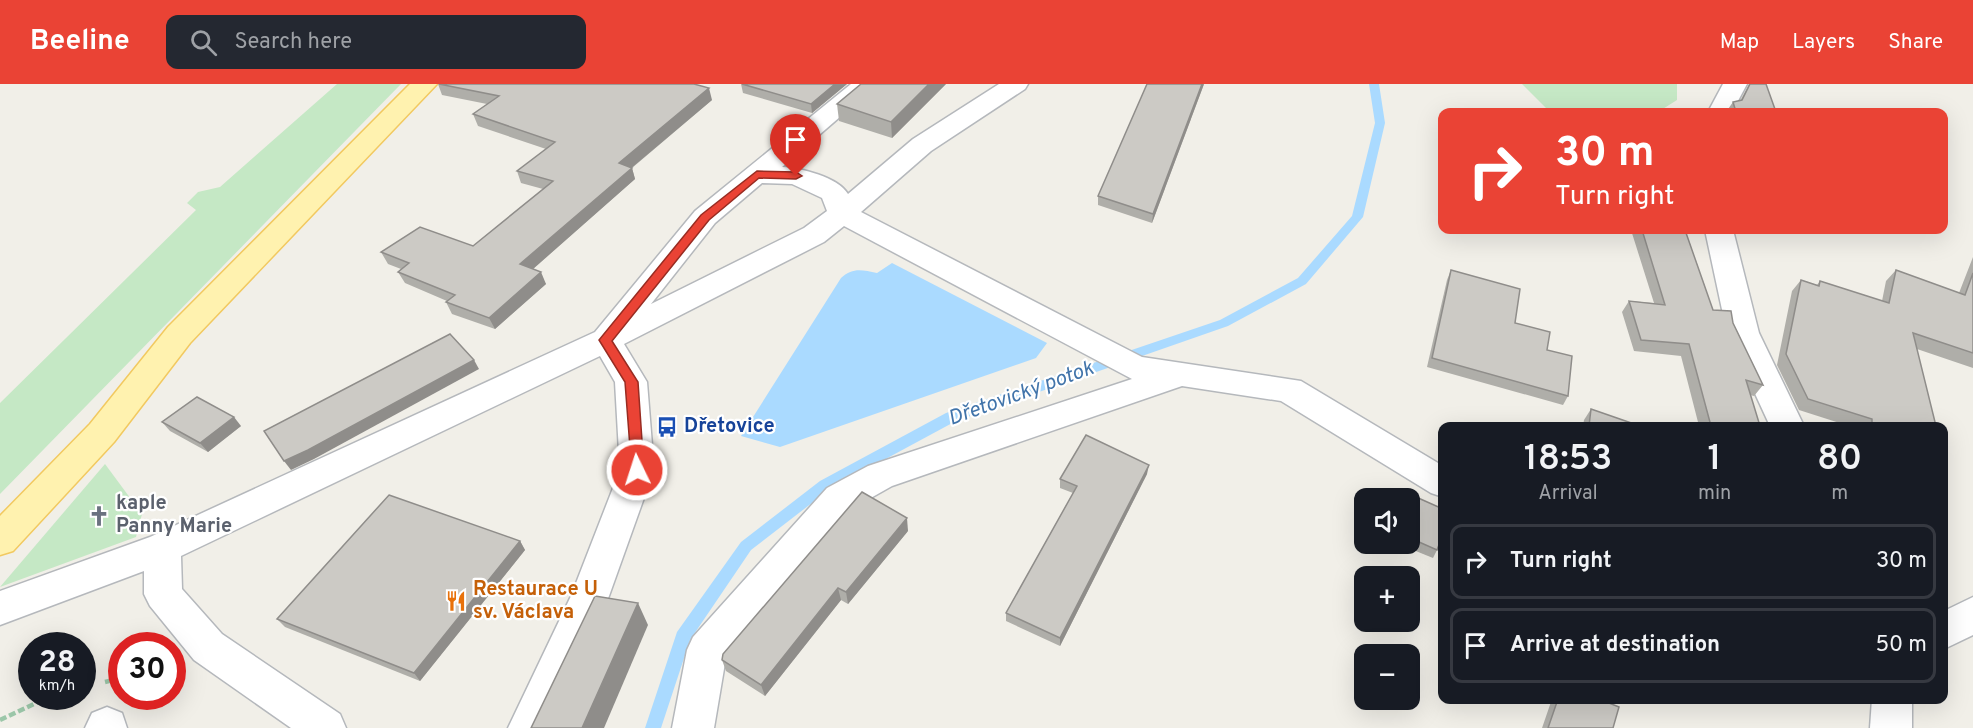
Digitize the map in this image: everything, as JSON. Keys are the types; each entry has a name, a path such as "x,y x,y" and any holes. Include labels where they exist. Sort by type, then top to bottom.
{"main road":[{"path":"0,540 102,434 179,335 425,84"}],"street":[{"path":"606,340 705,218 866,84"},
{"path":"0,608 163,548 606,340 814,235 922,145 1016,84"},
{"path":"1722,108 1735,84"},
{"path":"757,175 796,176 834,193 842,214 1136,368 1289,390 1438,480"},
{"path":"1720,234 1743,333 1785,422"},
{"path":"529,728 590,596 637,470 632,382 606,340"},
{"path":"693,728 707,650 840,498 880,476 1183,375"},
{"path":"163,548 163,594 208,647 325,728"},
{"path":"1948,630 1973,614"},
{"path":"1891,728 1892,704"}],"path":[{"path":"0,720 21,710"}],"green space":[{"path":"337,84 401,84 0,494 0,403 196,210 187,203 198,192 220,187"},
{"path":"1522,84 1677,84 1677,100 1664,108 1546,108"},
{"path":"105,464 142,514 136,537 0,587"}],"water":[{"path":"892,263 1047,343 1036,358 780,447 741,436 841,278 854,271 877,273"}],"building":[{"path":"439,84 694,84 709,88 619,163 632,168 520,264 541,272 489,318 446,302 455,295 398,272 409,263 381,252 420,227 473,246 553,181 517,171 555,142 473,114 499,96"},
{"path":"742,84 835,84 811,104"},
{"path":"861,84 929,84 891,122 837,104"},
{"path":"1147,84 1202,84 1153,214 1098,196"},
{"path":"1750,84 1766,84 1775,108 1735,108 1733,102 1742,100"},
{"path":"1643,234 1686,234 1713,310 1731,311 1733,323 1763,385 1746,380 1759,422 1710,422 1689,344 1641,340 1629,301 1665,305"},
{"path":"1451,270 1520,289 1515,323 1550,332 1547,350 1572,356 1568,396 1432,358"},
{"path":"1896,270 1965,295 1973,273 1973,353 1913,333 1935,422 1872,422 1872,419 1808,399 1786,354 1801,280 1819,286 1820,281 1889,303"},
{"path":"450,334 474,360 308,450 284,461 264,431"},
{"path":"197,397 234,417 200,443 162,422"},
{"path":"1591,409 1628,422 1589,422"},
{"path":"1086,435 1149,465 1060,638 1006,613 1077,486 1060,479"},
{"path":"862,492 907,518 846,592 838,588 761,685 722,660 723,654"},
{"path":"389,495 520,541 414,673 277,619"},
{"path":"1420,499 1438,507 1437,550 1420,542"},
{"path":"595,596 638,603 582,728 531,728"},
{"path":"1556,704 1612,704 1619,707 1613,728 1548,728"}],"waterway":[{"name":"Dřetovický potok","path":"653,728 683,637 746,546 825,485 951,417 1224,323 1302,281 1357,217 1380,123 1374,84"}],"place":[{"name":"Dřetovice","path":"667,427"},
{"name":"kaple Panny Marie","path":"99,516"},
{"name":"Restaurace U sv. Václava","path":"456,601"}],"route":[{"path":"637,470 632,382 606,340 705,218 757,175 796,176"}]}
